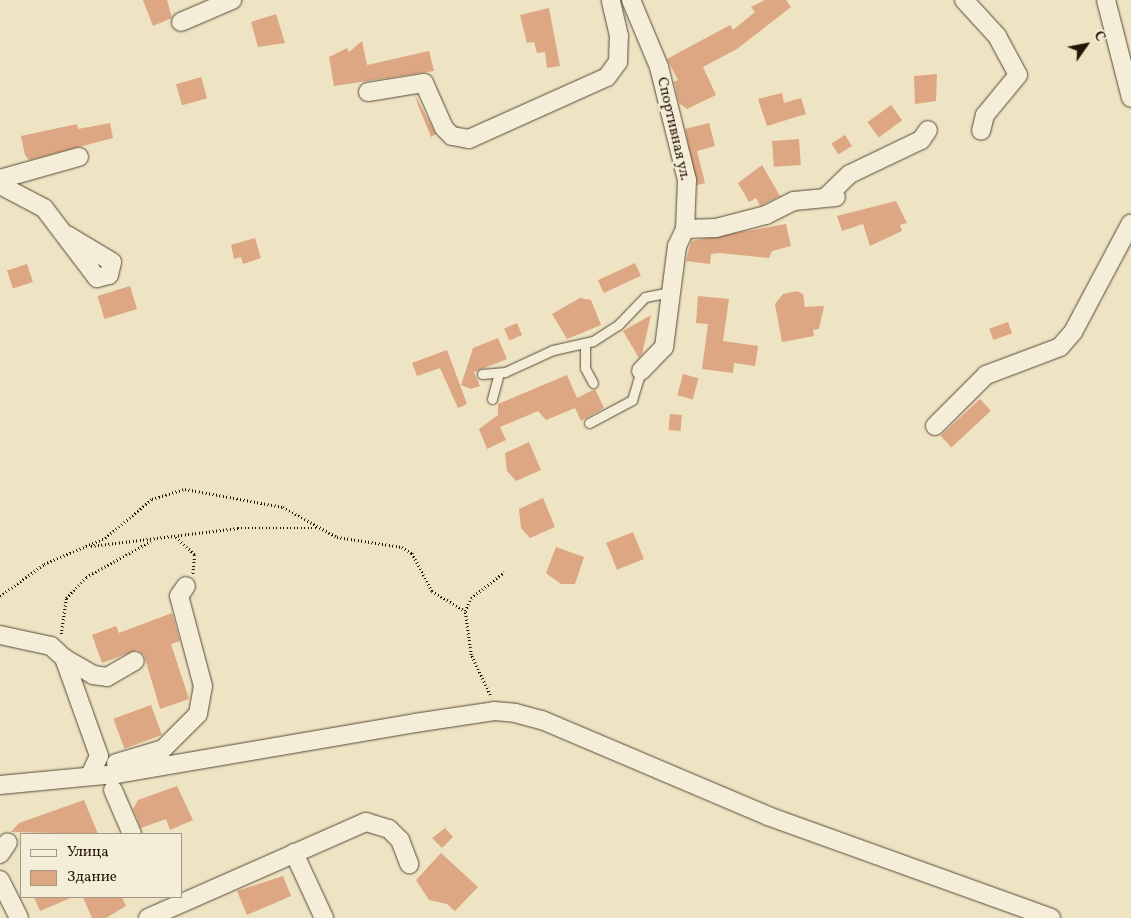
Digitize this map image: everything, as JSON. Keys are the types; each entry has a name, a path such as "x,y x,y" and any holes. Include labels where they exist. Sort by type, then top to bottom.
{"street":[{"path":"181,22 232,0"},
{"path":"368,92 424,83 444,128 457,138 469,139 607,77 618,62 618,36 611,0"},
{"name":"Спортивная ул.","path":"631,0 658,67 687,180 685,229 677,246 664,347 641,371"},
{"path":"964,0 998,36 1018,75 985,115 981,131"},
{"path":"1106,0 1131,98"},
{"path":"685,229 716,228 766,215 794,201 832,196 857,170 921,140 928,130"},
{"path":"0,179 80,157"},
{"path":"0,185 44,208 67,235"},
{"path":"935,426 986,375 1060,347 1073,332 1131,223"},
{"path":"94,770 138,759 163,749 198,714 203,686 179,596 186,586"},
{"path":"0,635 51,646 64,658 93,675 107,676 135,661"},
{"path":"64,658 83,703 94,770"},
{"path":"0,785 94,770 224,758 500,712 542,720 768,816 1031,914 1051,918"},
{"path":"112,790 132,833"},
{"path":"148,918 165,908 294,852 372,822 400,840 409,864"},
{"path":"294,852 324,918"},
{"path":"0,880 19,918"}],"lane":[{"path":"482,374 499,372 553,350 585,343 618,325 645,297 671,292"},
{"path":"585,343 585,368 593,383"},
{"path":"588,423 632,400 641,371"},
{"path":"492,399 499,372"}],"path":[{"path":"0,596 44,564 87,546 171,490 204,491 283,507 337,537 391,544 412,553 432,591 465,611"},
{"path":"87,546 238,528 318,528"},
{"path":"175,536 196,555 196,567 186,586"},
{"path":"64,658 61,625 66,598 86,577 154,539"},
{"path":"500,712 471,655 465,611 471,598 504,572"}],"building":[{"path":"143,0 167,0 172,18 153,26"},
{"path":"765,0 786,0 791,7 737,49 703,67 716,95 687,109 679,103 674,82 678,80 667,59 730,25 733,30 755,12 751,7"},
{"path":"549,8 560,66 547,68 545,52 537,53 534,42 527,43 520,15"},
{"path":"276,14 285,43 258,47 251,22"},
{"path":"362,41 367,65 429,51 434,71 334,86 329,57 347,48 349,52"},
{"path":"937,74 936,101 915,104 914,76"},
{"path":"201,77 207,98 182,105 176,84"},
{"path":"782,93 784,103 801,98 806,114 767,126 758,99"},
{"path":"415,95 436,134 431,137 418,105"},
{"path":"891,105 902,120 879,137 868,122"},
{"path":"110,123 113,138 29,160 25,155 21,136 77,124 78,129"},
{"path":"709,123 715,146 697,151 705,183 697,185 685,129"},
{"path":"845,135 852,146 838,155 831,143"},
{"path":"799,139 801,165 774,167 772,141"},
{"path":"762,165 780,196 760,206 756,198 749,202 738,183"},
{"path":"896,201 907,223 900,225 902,231 870,246 863,224 842,231 837,216"},
{"path":"786,224 791,246 772,251 769,258 720,253 711,254 710,264 686,261 691,241"},
{"path":"255,238 261,258 243,264 241,257 234,259 231,245"},
{"path":"635,263 641,276 604,293 598,280"},
{"path":"27,264 33,282 13,289 7,270"},
{"path":"130,286 137,309 105,319 97,296"},
{"path":"797,291 803,294 805,307 824,306 819,329 813,330 814,336 782,342 775,304 783,294"},
{"path":"698,296 729,299 723,341 758,346 755,366 734,363 733,373 702,369 708,324 696,323"},
{"path":"580,298 591,300 601,325 567,339 552,314"},
{"path":"651,315 642,354 639,358 623,331"},
{"path":"1008,322 1012,333 993,340 989,329"},
{"path":"517,323 522,335 509,340 504,328"},
{"path":"498,338 507,359 474,372 480,386 471,389 461,385 473,348"},
{"path":"447,350 467,404 458,408 440,368 417,376 412,363"},
{"path":"683,374 698,378 693,399 677,395"},
{"path":"567,375 577,398 595,389 604,408 581,421 575,408 546,420 538,411 500,427 506,440 487,449 479,429 498,415 498,404"},
{"path":"980,399 991,411 951,448 941,436"},
{"path":"670,414 682,415 681,431 669,430"},
{"path":"529,442 541,470 516,481 507,471 505,453"},
{"path":"543,498 555,527 530,538 521,528 519,509"},
{"path":"633,532 644,559 617,570 606,543"},
{"path":"556,547 584,557 575,584 561,584 546,573"},
{"path":"172,613 180,641 171,644 189,699 160,709 144,655 137,650 102,663 92,635 116,626 119,633"},
{"path":"151,705 162,735 124,749 113,719"},
{"path":"177,786 193,820 170,830 166,819 141,828 133,809 138,800"},
{"path":"84,800 98,833 11,832 19,823"},
{"path":"445,828 453,837 442,848 432,838"},
{"path":"441,853 478,887 455,911 447,904 429,900 416,880"},
{"path":"283,876 291,896 247,915 237,891"},
{"path":"34,898 71,898 40,911"},
{"path":"83,898 122,898 126,906 106,918 92,918"}]}
